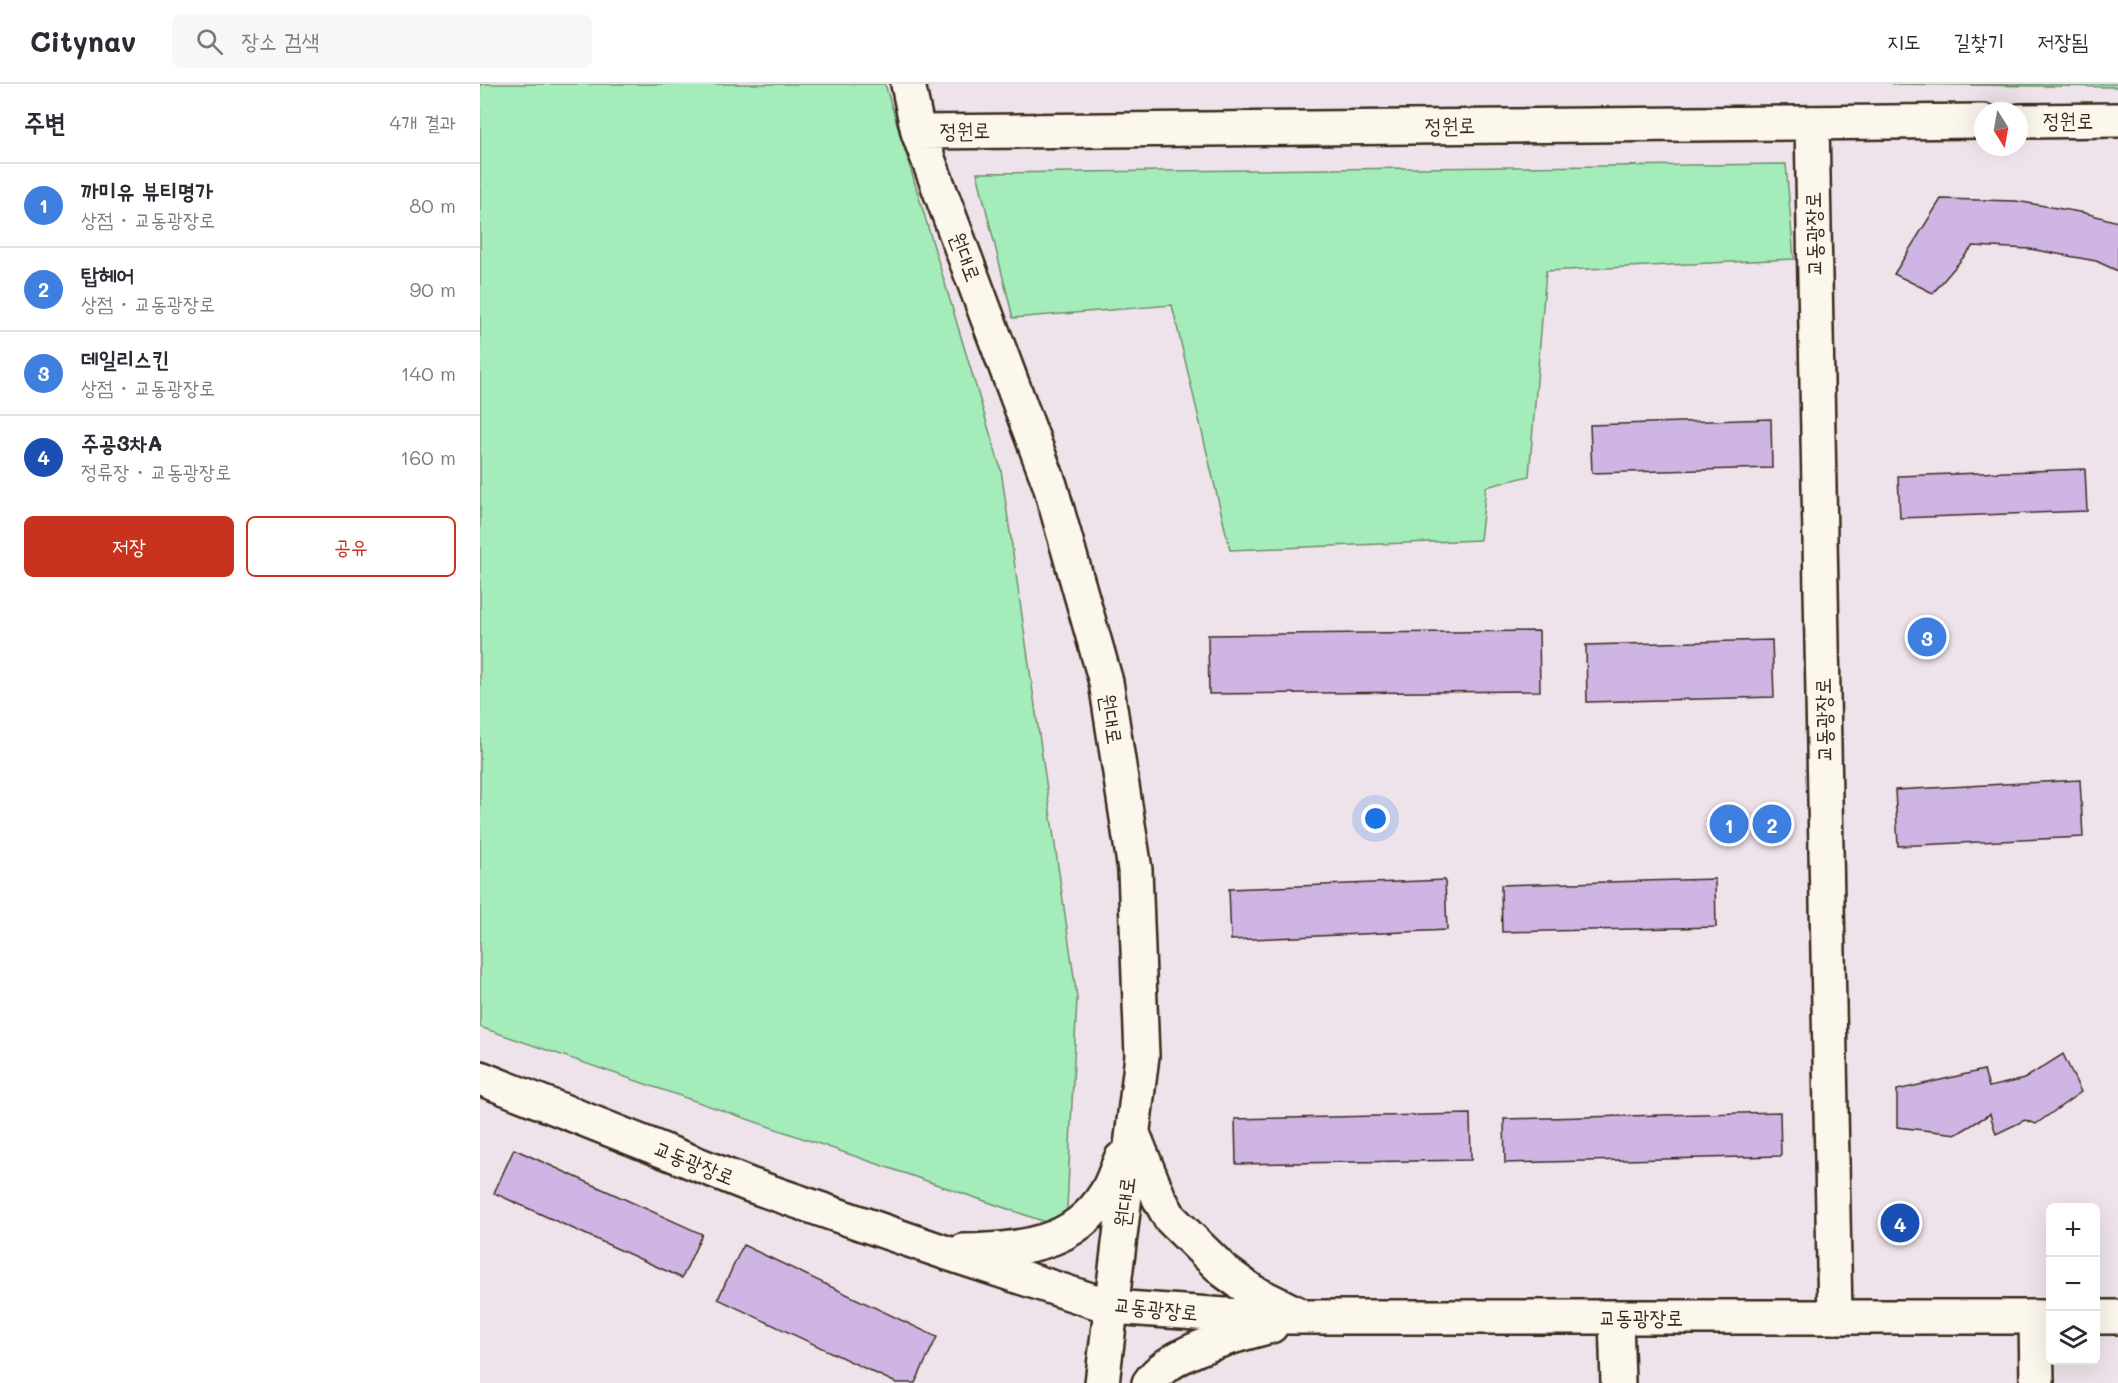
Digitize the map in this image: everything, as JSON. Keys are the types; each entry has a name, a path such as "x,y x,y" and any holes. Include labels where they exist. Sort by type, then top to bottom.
{"street":[{"name":"원대로","path":"908,84 918,132 1050,485 1106,682 1135,870 1143,1056 1102,1383"},
{"name":"정원로","path":"2028,121 2118,120"},
{"name":"정원로","path":"918,132 1974,121"},
{"name":"교동광장로","path":"1812,123 1835,1317"},
{"name":"교동광장로","path":"480,1078 750,1185 1112,1307 1253,1317 2043,1317"},
{"path":"944,1252 1002,1250 1025,1246 1050,1241 1073,1229 1096,1208 1107,1191 1133,1133"},
{"path":"1133,1133 1158,1198 1170,1218 1224,1271 1253,1292 1305,1317"},
{"path":"1149,1383 1174,1359 1197,1349 1305,1317"},
{"path":"2037,1383 2043,1317"},
{"path":"2100,1317 2118,1317"},
{"path":"1617,1318 1618,1383"}],"green space":[{"path":"480,84 885,84 1001,470 1077,998 1066,1229 480,1027"},
{"path":"1892,84 2118,84 2118,87"},
{"path":"1786,164 1794,259 1546,271 1529,476 1486,487 1480,540 1230,550 1172,305 1013,318 977,173"}],"building":[{"path":"1941,199 2016,201 2085,213 2118,222 2118,271 2096,261 2030,249 1973,246 1933,293 1894,274"},
{"path":"1771,419 1772,468 1592,473 1590,425"},
{"path":"2085,469 2087,511 1900,518 1898,476"},
{"path":"1539,631 1540,691 1209,694 1208,635"},
{"path":"1772,640 1774,697 1587,702 1586,645"},
{"path":"2080,780 2083,837 1898,846 1895,790"},
{"path":"1715,879 1716,927 1502,932 1501,885"},
{"path":"1445,880 1447,930 1231,940 1229,889"},
{"path":"2063,1054 2081,1092 2036,1124 2025,1120 1996,1134 1990,1114 1957,1134 1897,1127 1897,1090 1984,1070 1989,1087 2024,1079"},
{"path":"1780,1112 1781,1156 1505,1163 1504,1119"},
{"path":"1470,1114 1471,1160 1236,1164 1235,1119"},
{"path":"514,1149 702,1234 682,1278 494,1193"},
{"path":"743,1245 937,1337 915,1383 896,1383 718,1299"}],"place":[{"name":"데일리스킨","path":"1927,637"},
{"name":"까미유 뷰티명가","path":"1729,824"},
{"name":"탑헤어","path":"1772,824"},
{"name":"주공3차A","path":"1900,1223"}]}
